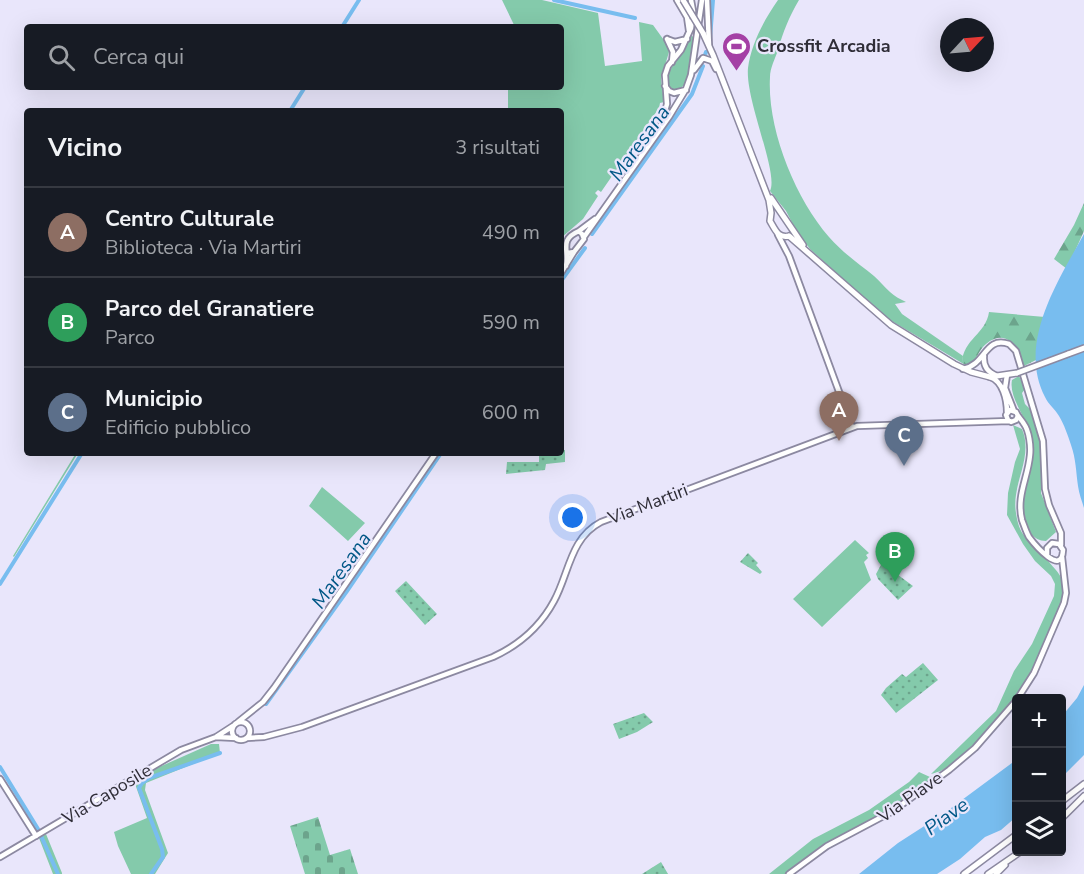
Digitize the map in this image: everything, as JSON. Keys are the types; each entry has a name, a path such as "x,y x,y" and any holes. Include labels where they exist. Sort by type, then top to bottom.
{"main road":[{"path":"683,0 703,33 722,78 770,203 770,221 778,235 788,237 808,252 891,325 963,369 990,377 1007,375 1084,348"},
{"path":"764,189 808,252"},
{"path":"771,213 776,210 781,211"},
{"path":"788,237 792,229"},
{"path":"1066,798 1084,784"},
{"path":"1066,814 1084,796"},
{"path":"964,874 1012,839"},
{"path":"988,874 1012,857"},
{"path":"996,874 1012,857"}],"street":[{"path":"677,0 687,17 688,37"},
{"path":"659,130 666,110 664,83 666,70 688,37 693,19 692,0"},
{"path":"691,75 702,0"},
{"path":"708,0 709,46"},
{"path":"671,63 673,52 668,39 675,42 688,37"},
{"path":"564,269 686,89 700,60 706,58 711,61 722,78"},
{"path":"664,83 669,91 674,93 686,89"},
{"path":"566,266 568,253 565,248 566,242 574,233 602,214"},
{"path":"579,231 584,237"},
{"path":"778,235 785,247 852,427"},
{"path":"785,247 788,237"},
{"path":"568,253 574,252"},
{"path":"963,369 976,364 993,345 1002,343 1013,348 1017,355 1043,441 1046,497 1059,528 1064,551 1062,557 1054,561"},
{"path":"985,353 986,368 997,376"},
{"path":"1007,375 1005,388 1014,411 1024,425 1030,455 1020,511 1025,528 1032,540 1054,561 1063,576"},
{"path":"990,377 996,380 1002,389 1007,414 1011,421 1021,424 1026,431"},
{"path":"995,422 1014,411"},
{"path":"1011,421 1018,416"},
{"name":"Via Martiri","path":"247,738 267,736 302,727 505,651 533,630 545,616 554,603 578,544 594,526 852,427 880,424 1011,421"},
{"name":"Via Caposile","path":"0,857 181,750 216,737 253,710 274,688 434,456"},
{"path":"1047,555 1046,550 1059,528"},
{"path":"1032,540 1040,545 1061,545"},
{"name":"Via Piave","path":"1022,694 1034,673 1064,603 1066,593 1062,557"},
{"name":"Via Piave","path":"789,874 827,846 893,811 949,770 975,748 1012,707"},
{"path":"253,710 250,727 247,738 242,740 232,734 235,724 244,722 250,727 259,735 267,736"},
{"name":"Via Caposile","path":"216,737 236,738"},
{"path":"0,779 40,834"}],"green space":[{"path":"502,0 542,0 598,13 605,66 642,61 639,22 653,25 666,43 669,52 661,79 664,102 660,103 659,108 601,192 598,190 595,193 598,196 583,219 564,235 564,108 508,108 508,90 564,90 564,24 514,24"},
{"path":"778,0 799,0 784,31 772,67 770,97 778,140 805,203 834,243 892,293 906,302 895,304 902,314 963,356 962,363 885,317 810,249 797,232 786,211 770,191 772,182 770,169 751,98 748,68 759,32"},
{"path":"691,36 695,37 689,75 682,88 676,91 668,87 667,74"},
{"path":"1084,203 1084,231 1067,269 1054,259"},
{"path":"989,312 1045,317 1038,359 1024,366 1011,342 1000,338 993,339 986,344 968,366 962,363 966,348 984,326"},
{"path":"1019,376 1025,389 1022,393 1025,404 1032,411 1039,436 1041,493 1056,532 1046,541 1037,539 1030,533 1024,523 1022,512 1022,501 1033,457 1033,446 1029,429 1013,396 1012,380"},
{"path":"1013,425 1022,429 1025,440 1024,461 1015,502 1017,521 1025,536 1061,577 1064,589 1063,602 1032,670 1019,694 1012,694 1012,704 1004,715 968,752 943,770 931,774 996,711 1014,671 1032,644 1054,596 1055,584 1051,576 1035,561 1007,515 1008,493 1020,449"},
{"path":"565,450 565,462 546,464 545,470 506,474 507,462 539,462 539,456 564,456"},
{"path":"74,456 76,456 14,557"},
{"path":"322,487 365,523 348,541 309,506"},
{"path":"855,540 869,553 864,562 871,580 822,627 793,599"},
{"path":"748,553 758,563 756,565 762,572 760,574 740,562"},
{"path":"882,563 913,586 898,600 878,579 876,574"},
{"path":"406,581 437,614 425,625 395,591"},
{"path":"923,663 938,680 896,713 881,695 902,674 906,677"},
{"path":"644,713 653,722 619,739 613,724"},
{"path":"211,744 219,744 220,753 146,783 145,790 168,853 155,874 131,874 114,832 147,818 134,781"},
{"path":"919,772 930,777 941,774 886,813 831,841 785,874 769,874 813,839 869,810 909,782"},
{"path":"318,817 330,855 350,849 358,874 305,874 290,826"},
{"path":"46,834 62,874 53,874 39,838"},
{"path":"661,862 668,874 642,874"}],"water":[{"path":"1084,234 1084,508 1078,489 1073,450 1061,419 1045,397 1038,376 1036,355 1038,334 1044,313"},
{"path":"1084,685 1084,755 1066,773 1066,711"},
{"name":"Piave","path":"1012,763 1012,820 1001,830 985,837 960,859 937,874 859,874 898,843 943,814"}],"waterway":[{"path":"344,24 359,0"},
{"path":"554,0 635,18"},
{"name":"Maresana","path":"710,38 713,0"},
{"name":"Maresana","path":"592,234 692,94 703,66"},
{"path":"292,108 303,90"},
{"name":"Maresana","path":"564,277 585,248"},
{"path":"0,584 80,456"},
{"name":"Maresana","path":"266,704 439,456"},
{"name":"Maresana","path":"151,874 163,857 162,849 139,788 149,778 220,753"},
{"path":"0,767 38,829 58,874"}],"place":[{"name":"Crossfit Arcadia","path":"736,72"},
{"name":"Centro Culturale","path":"839,441"},
{"name":"Municipio","path":"904,466"},
{"name":"Parco del Granatiere","path":"895,582"}]}
